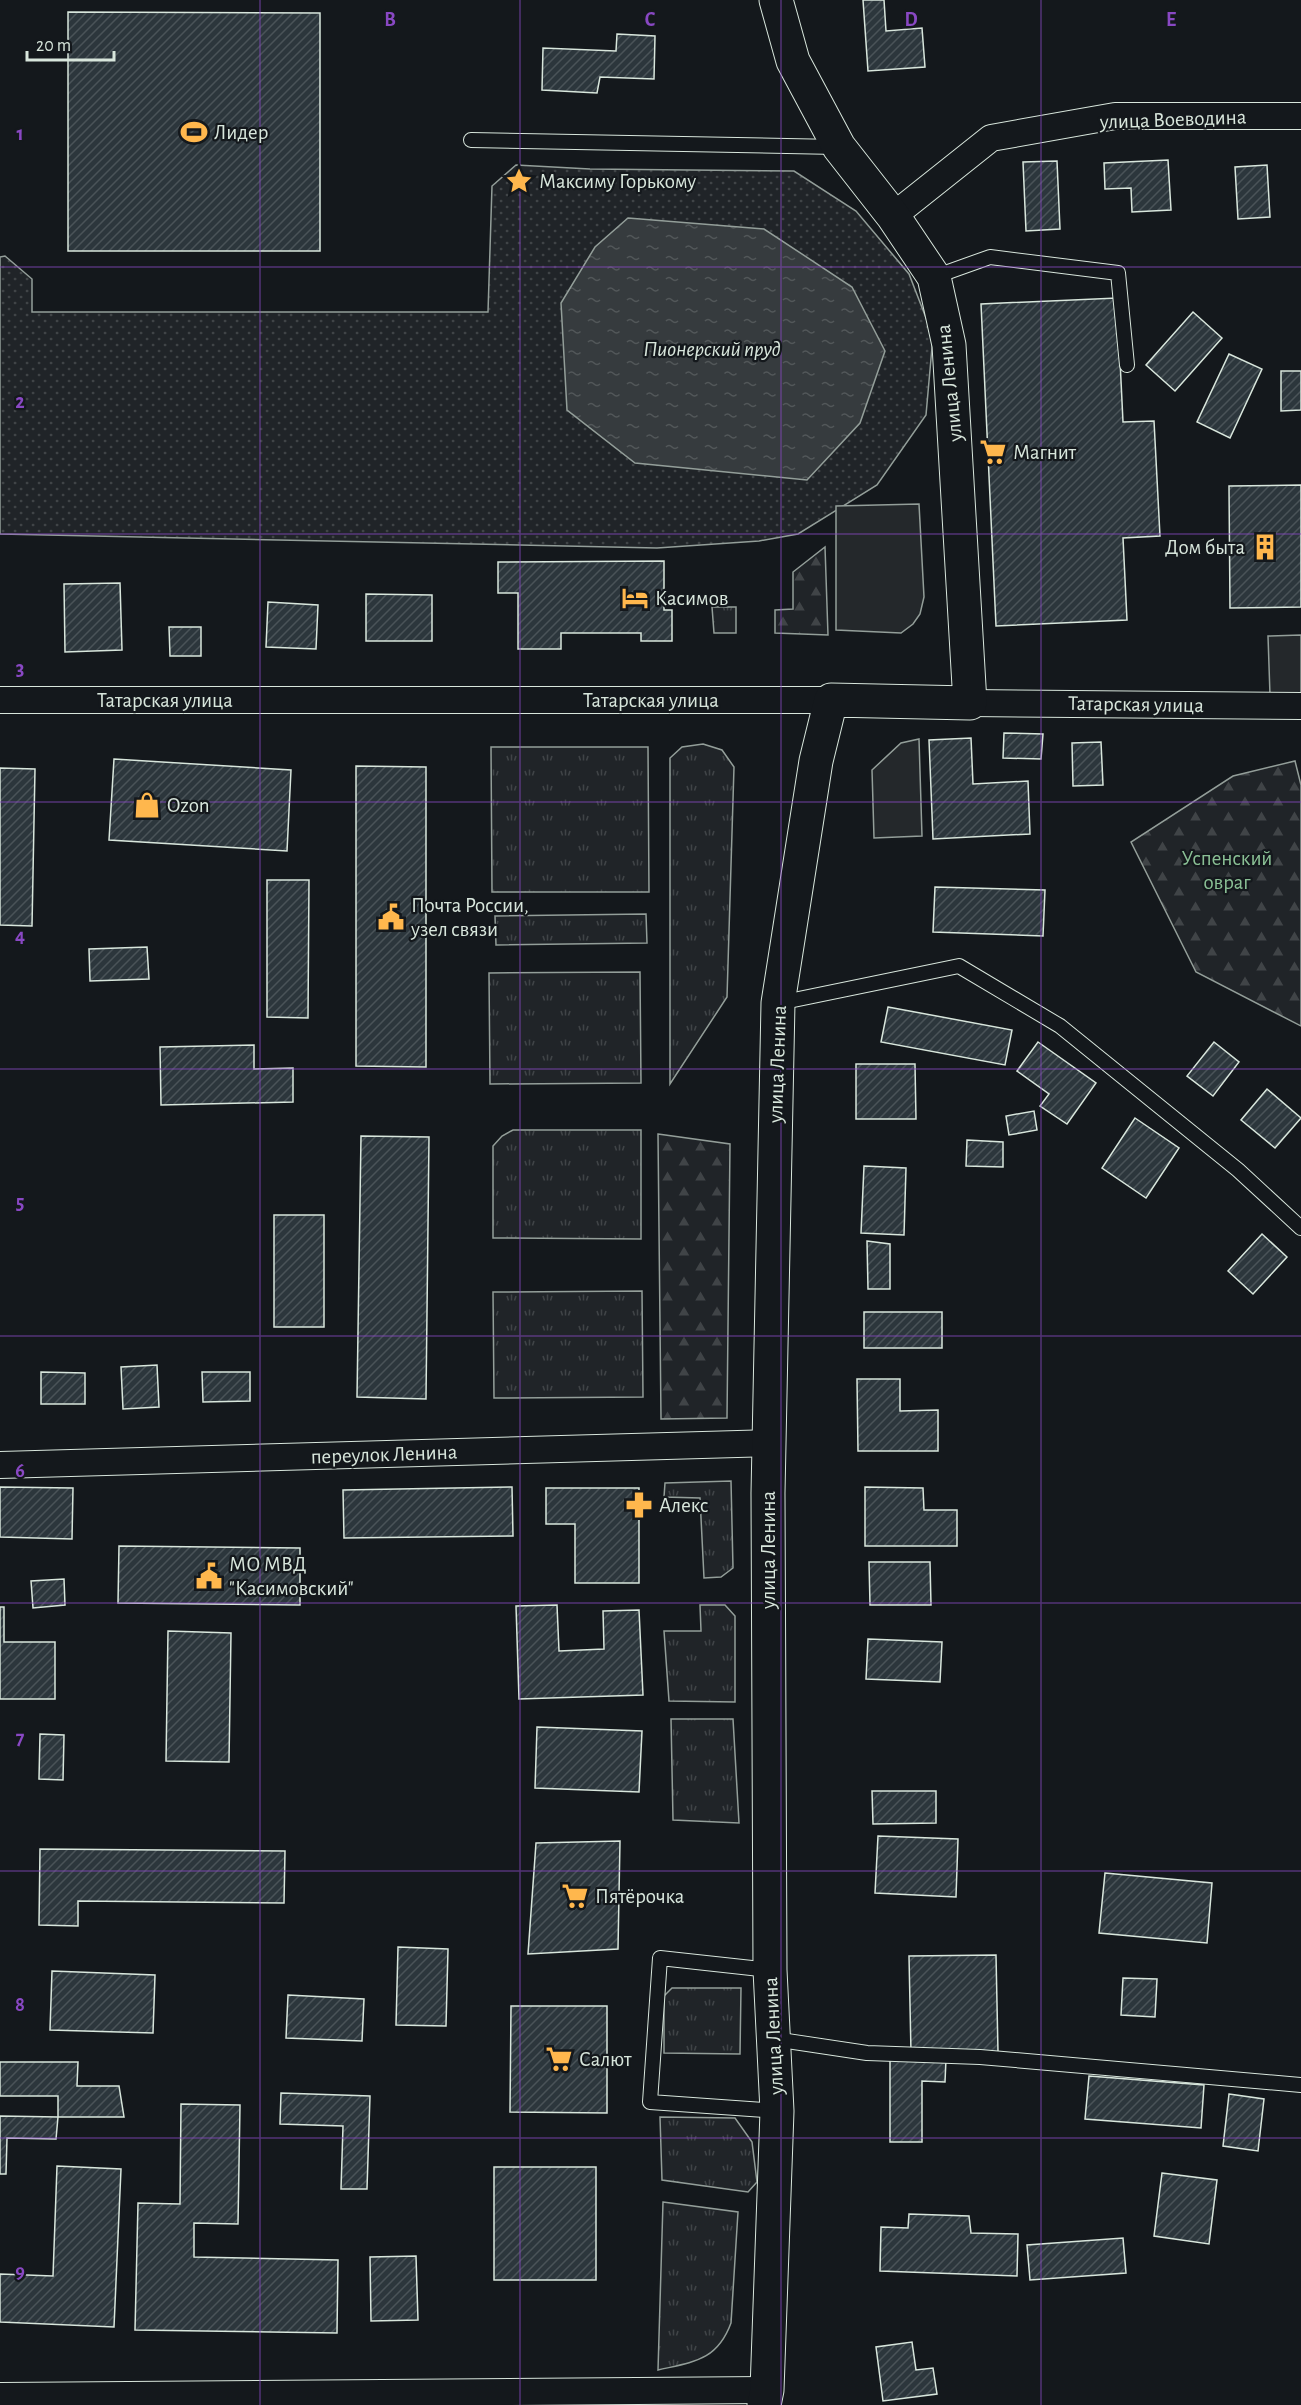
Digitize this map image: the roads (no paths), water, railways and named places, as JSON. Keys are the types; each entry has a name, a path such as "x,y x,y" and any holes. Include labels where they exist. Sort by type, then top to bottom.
{"street":[{"name":"улица Ленина","path":"776,0 793,61 839,147 893,216 934,277 949,345 970,703"},
{"name":"улица Воеводина","path":"893,216 991,138 1115,117 1301,116"},
{"name":"Татарская улица","path":"0,700 831,700 1301,706"},
{"name":"улица Ленина","path":"765,2397 777,2111 770,1970 769,1443 778,1003 816,761 831,700"},
{"name":"переулок Ленина","path":"0,1465 769,1443"},
{"path":"0,2396 765,2397"}],"lane":[{"path":"471,140 839,147"},
{"path":"934,277 990,257 1118,273 1127,365"},
{"path":"778,1003 959,966 1060,1026 1239,1170 1301,1228"},
{"path":"770,1970 660,1958 650,2102 777,2111"},
{"path":"772,2038 867,2053 981,2057 1301,2085"}],"water":[{"name":"Пионерский пруд","path":"628,218 764,229 852,287 885,351 860,423 807,480 635,463 567,410 561,303 595,247"}],"place":[{"name":"Лидер","path":"194,132"},
{"name":"Максиму Горькому","path":"519,181"},
{"name":"Магнит","path":"993,452"},
{"name":"Дом быта","path":"1265,547"},
{"name":"Касимов","path":"635,598"},
{"name":"Ozon","path":"147,805"},
{"name":"Почта России, узел связи","path":"391,917"},
{"name":"Алекс","path":"639,1505"},
{"name":"МО МВД \"Касимовский\"","path":"209,1576"},
{"name":"Пятёрочка","path":"575,1896"},
{"name":"Салют","path":"559,2059"}],"park label":[{"name":"Успенский овраг","path":"1227,870"}]}
